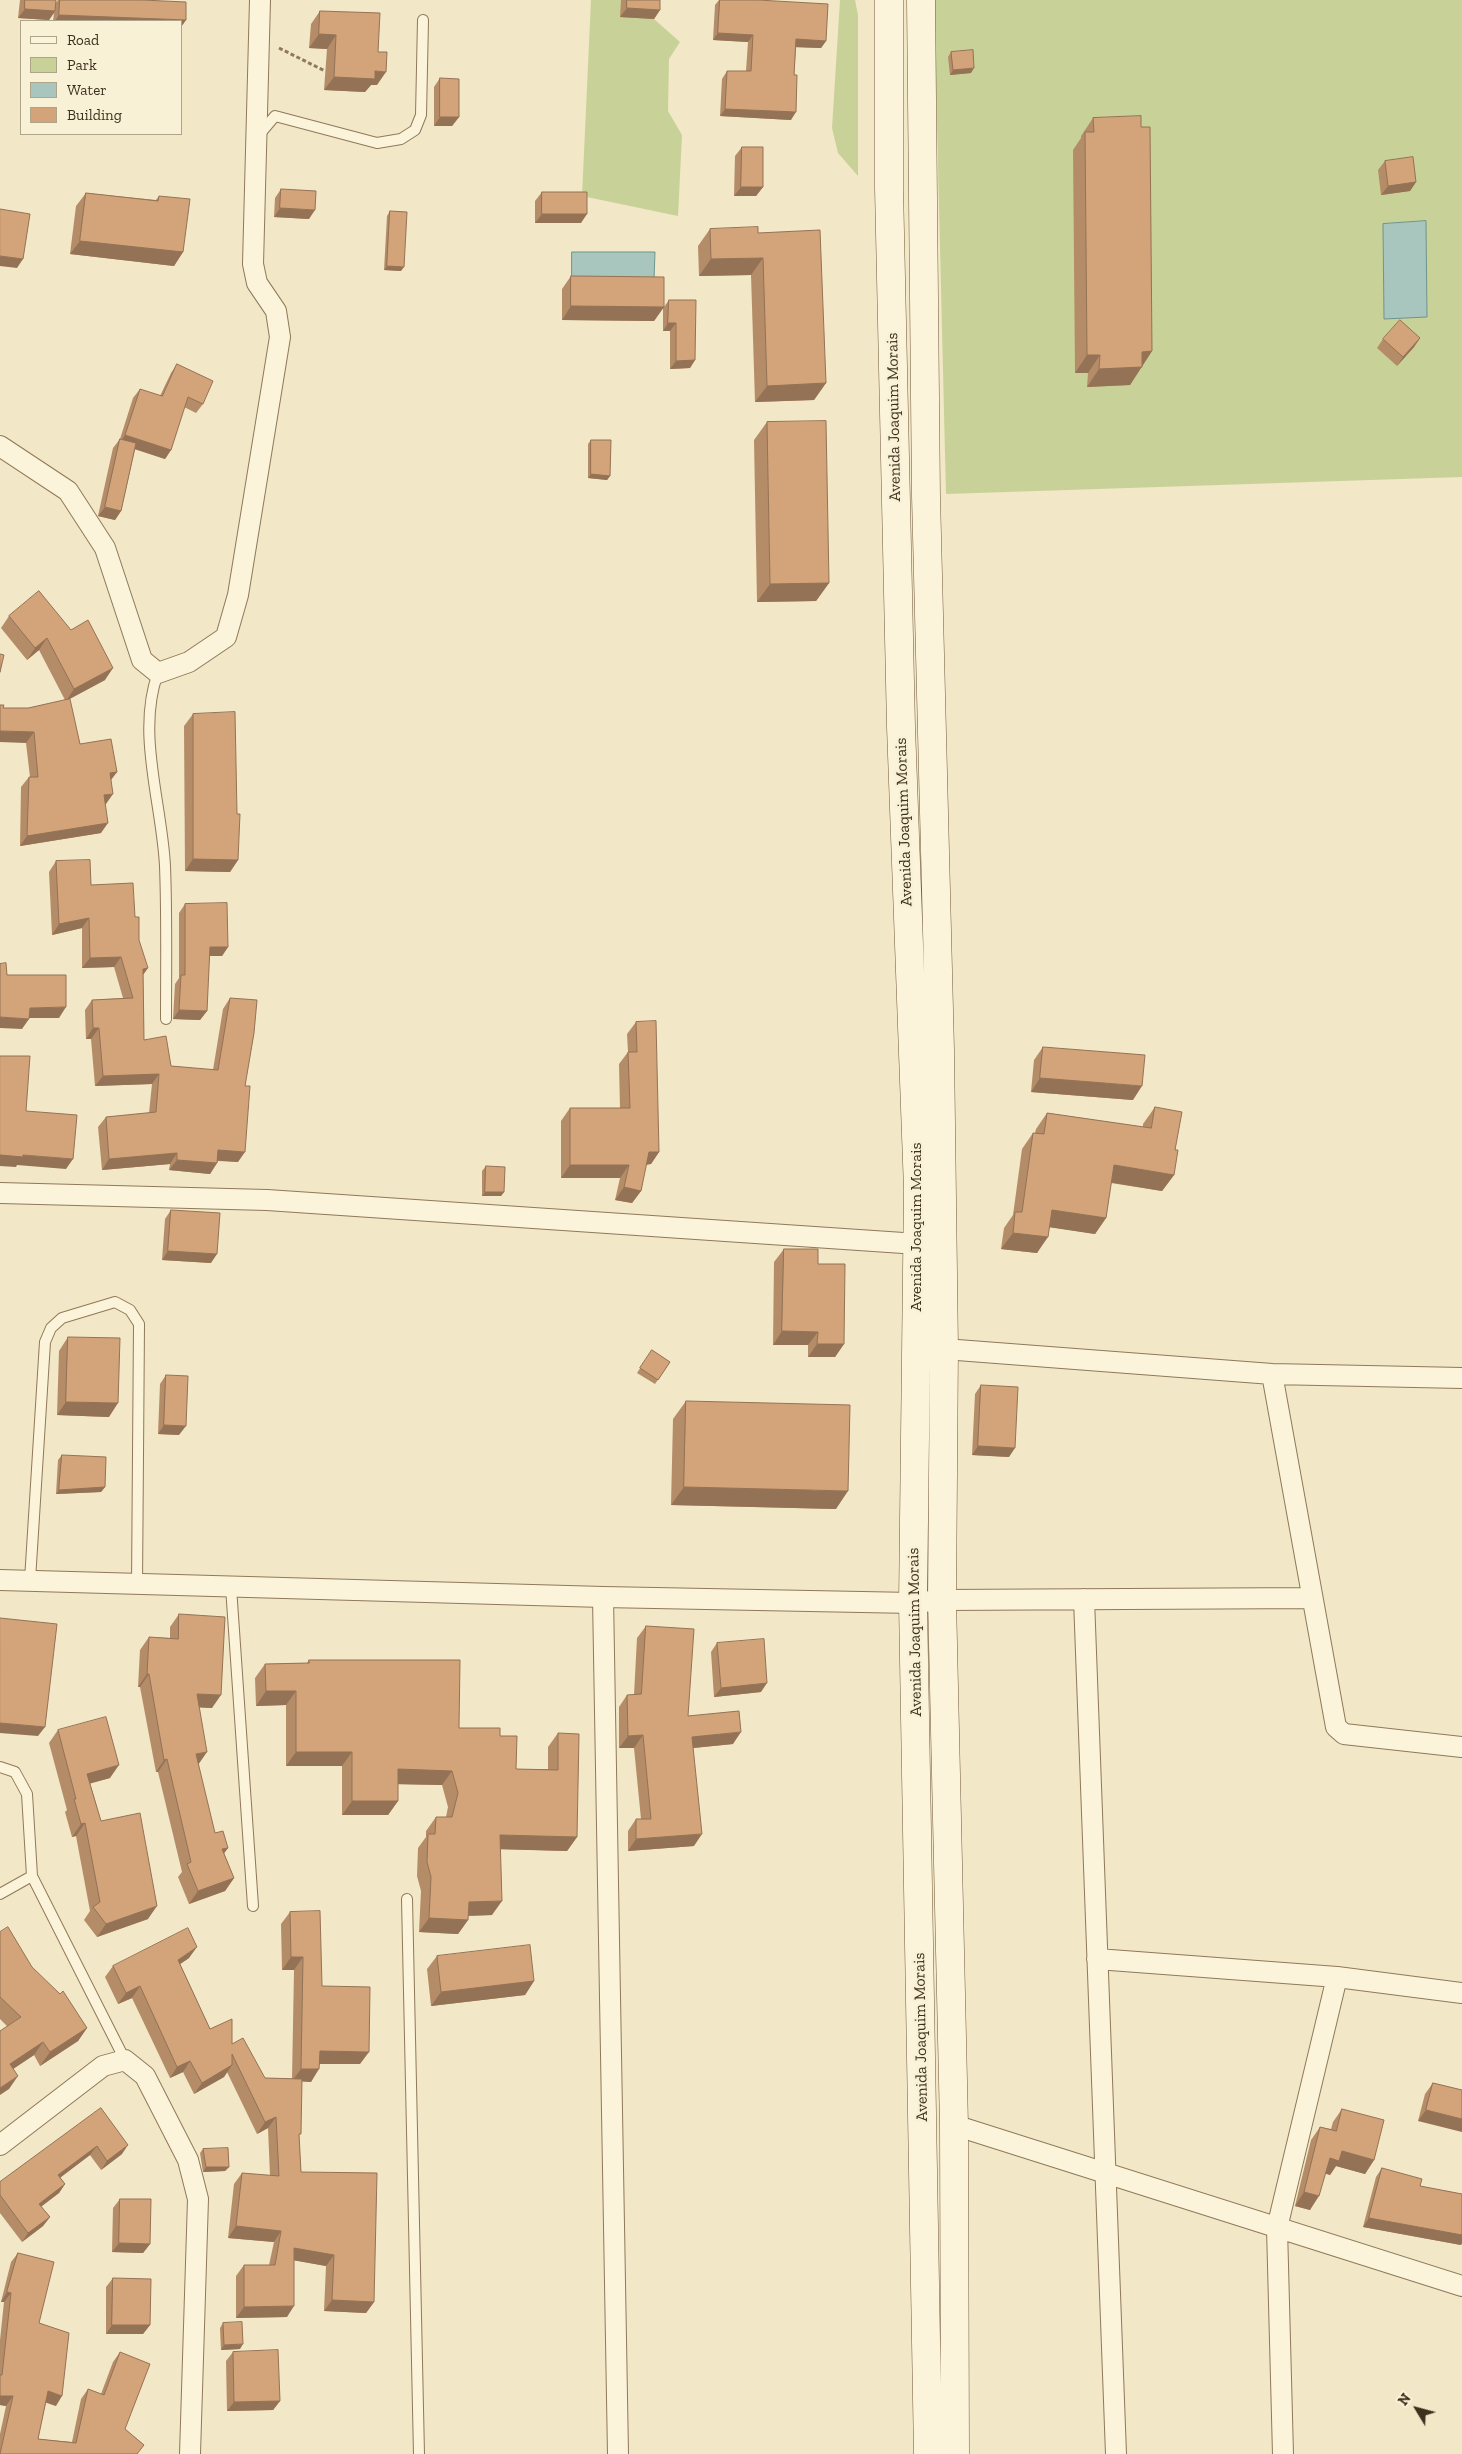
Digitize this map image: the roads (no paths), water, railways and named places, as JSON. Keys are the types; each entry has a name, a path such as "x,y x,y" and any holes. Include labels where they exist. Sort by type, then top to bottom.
{"street":[{"path":"0,446 68,492 105,548 142,660 158,673 189,662 226,637 238,594 280,337 276,311 257,283 253,264 260,0"},
{"name":"Avenida Joaquim Morais","path":"889,0 889,198 900,697 918,1244 913,1602 928,2454"},
{"name":"Avenida Joaquim Morais","path":"922,0 926,496 940,1049 944,1349 942,1600 954,2125 955,2454"},
{"path":"0,1193 267,1200 918,1244"},
{"path":"944,1349 1272,1374 1462,1378"},
{"path":"1272,1374 1336,1727 1344,1734 1462,1747"},
{"path":"0,1580 603,1597 913,1602 942,1600 1312,1598"},
{"path":"603,1597 618,2454"},
{"path":"1084,1599 1116,2454"},
{"path":"1097,1959 1337,1976 1462,1993"},
{"path":"1283,2454 1276,2228 1337,1976"},
{"path":"0,2145 103,2066 125,2060 145,2076 188,2160 198,2199 190,2454"},
{"path":"954,2125 1105,2175 1462,2286"}],"lane":[{"path":"257,137 275,116 377,143 401,139 415,130 422,115 423,20"},
{"path":"158,673 151,692 148,723 165,865 166,1019"},
{"path":"30,1580 45,1342 51,1328 62,1318 115,1302 130,1310 139,1324 137,1585"},
{"path":"231,1587 253,1906"},
{"path":"0,1767 15,1772 27,1794 32,1876 125,2060"},
{"path":"0,1894 32,1876"},
{"path":"407,1899 418,2454"}],"water":[{"path":"1426,221 1427,317 1384,319 1383,224"},
{"path":"572,252 655,252 654,280 572,280"}]}
